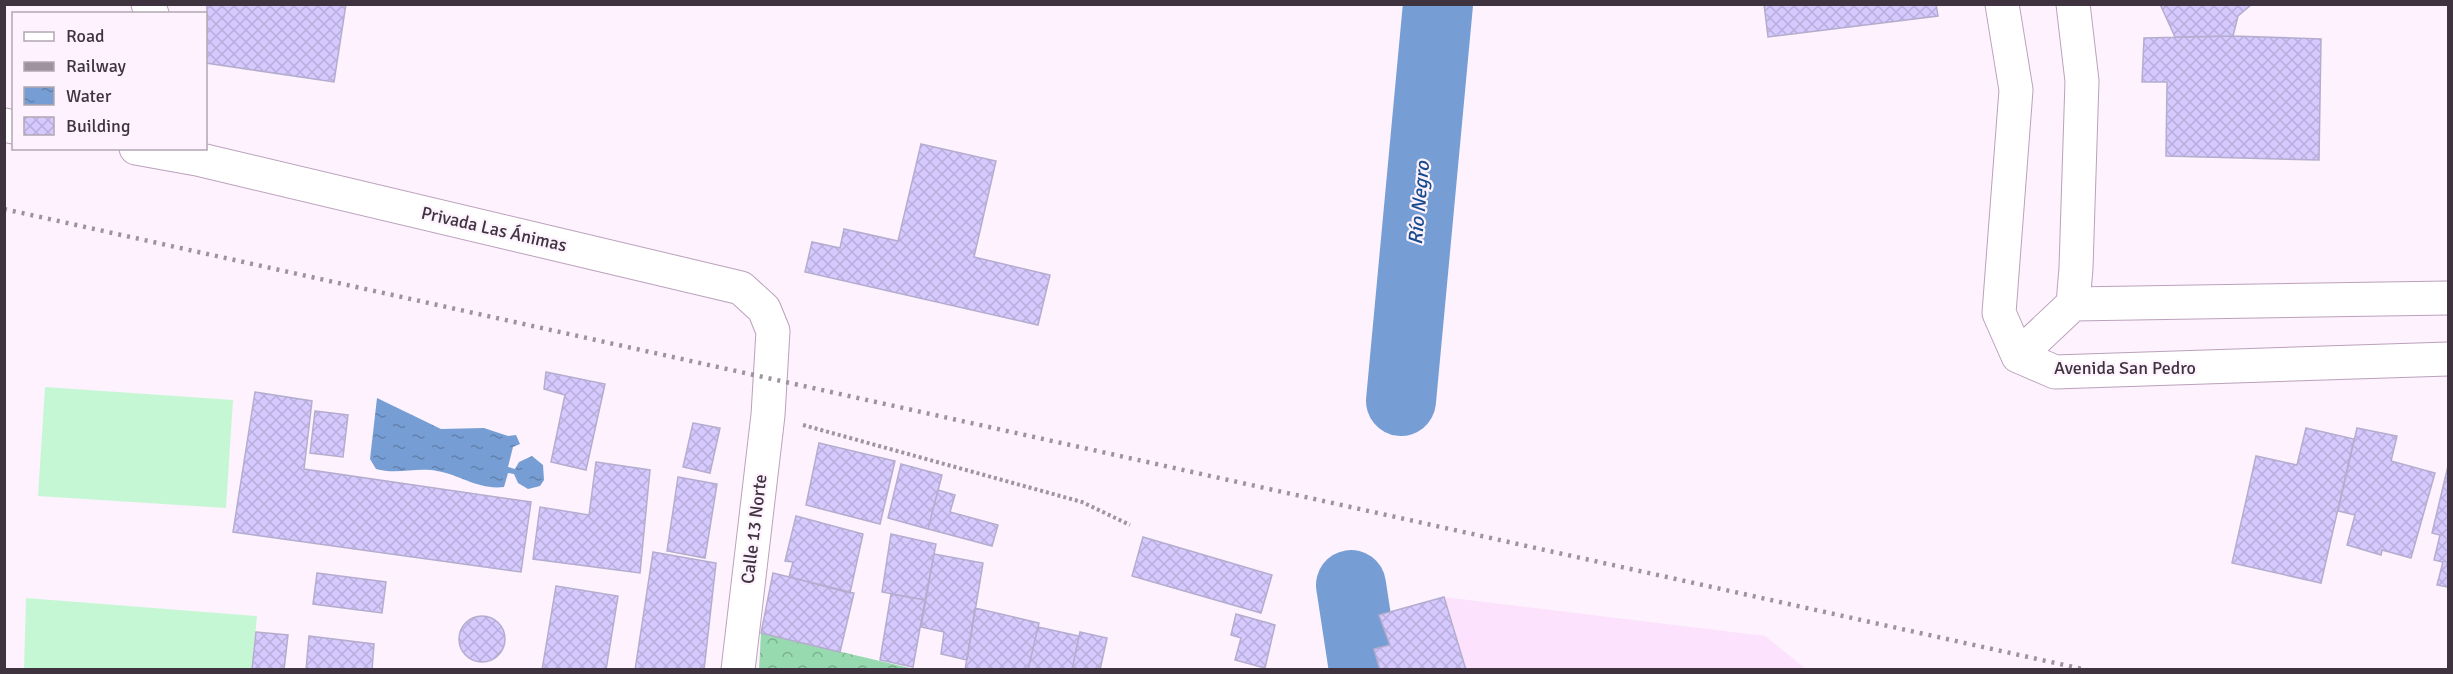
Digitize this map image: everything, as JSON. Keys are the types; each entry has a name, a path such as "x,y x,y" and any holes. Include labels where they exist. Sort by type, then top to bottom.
{"street":[{"path":"2002,4 2016,90 1999,312 2018,356 2073,304 2082,81 2073,4"},
{"name":"Privada Las Ánimas","path":"156,150 196,154 741,288 764,309 772,331 769,402"},
{"path":"2073,304 2448,298"},
{"name":"Avenida San Pedro","path":"2018,356 2055,372 2448,359"},
{"name":"Calle 13 Norte","path":"738,669 769,402"}],"path":[{"path":"769,402 1082,502 1130,525"}],"shaded area":[{"path":"1444,597 1765,636 1806,669 1466,669"}],"green space":[{"path":"45,387 233,400 226,508 38,496"},
{"path":"26,598 257,616 252,669 24,670"},
{"path":"761,633 914,669 759,670"}],"water":[{"path":"377,398 441,429 484,428 508,436 516,435 520,444 513,447 508,467 515,469 519,462 532,456 543,465 544,480 540,486 528,489 518,483 514,474 508,473 504,487 495,487 437,471 376,469 370,459"}],"building":[{"path":"207,4 346,4 334,82 207,63"},
{"path":"1764,4 1936,4 1938,16 1768,37"},
{"path":"2160,4 2252,4 2238,16 2233,36 2175,37"},
{"path":"2233,36 2321,39 2319,160 2166,156 2167,82 2142,82 2144,38"},
{"path":"921,144 996,161 974,257 1050,275 1038,325 805,272 812,242 840,248 844,229 898,241"},
{"path":"546,372 605,384 586,470 551,462 565,395 544,389"},
{"path":"255,392 312,401 304,469 531,502 521,572 233,532"},
{"path":"315,411 348,415 343,457 310,453"},
{"path":"693,423 720,428 710,473 683,467"},
{"path":"2306,428 2354,439 2321,583 2232,563 2256,456 2297,465"},
{"path":"2357,428 2397,436 2391,461 2435,473 2411,558 2382,550 2381,555 2347,545 2355,515 2338,511"},
{"path":"819,443 895,461 880,524 806,505"},
{"path":"596,462 650,470 640,573 533,559 540,507 589,515"},
{"path":"901,464 942,475 928,529 888,518"},
{"path":"2448,466 2448,587 2437,585 2443,562 2434,560 2440,535 2432,533"},
{"path":"678,477 717,484 705,558 667,551"},
{"path":"938,490 955,495 950,512 998,525 992,546 928,529"},
{"path":"796,516 863,534 850,593 789,577 793,562 785,561"},
{"path":"891,534 936,544 925,600 882,592"},
{"path":"1143,537 1272,575 1261,613 1132,576"},
{"path":"653,552 716,563 704,670 635,670"},
{"path":"934,554 983,563 967,660 941,654 944,632 921,627"},
{"path":"317,573 386,582 382,613 313,604"},
{"path":"773,573 854,593 840,652 761,633"},
{"path":"556,586 618,596 606,670 542,670"},
{"path":"891,594 925,600 913,667 880,660"},
{"path":"1444,597 1466,670 1380,670 1374,649 1390,645 1379,615"},
{"path":"975,608 1039,623 1028,670 965,670"},
{"path":"1236,614 1275,625 1265,668 1235,660 1241,638 1231,635"},
{"path":"482,616 498,623 505,639 498,655 482,662 466,655 459,639 466,623"},
{"path":"1038,627 1079,636 1072,670 1028,670"},
{"path":"256,632 288,635 284,670 252,670"},
{"path":"1080,632 1107,638 1100,670 1072,670"},
{"path":"309,636 374,644 372,670 306,670"}],"waterway":[{"name":"Río Negro","path":"1401,401 1438,4"},
{"name":"Río Negro","path":"1351,585 1364,670"}],"railway":[{"path":"4,209 2087,670"}]}
